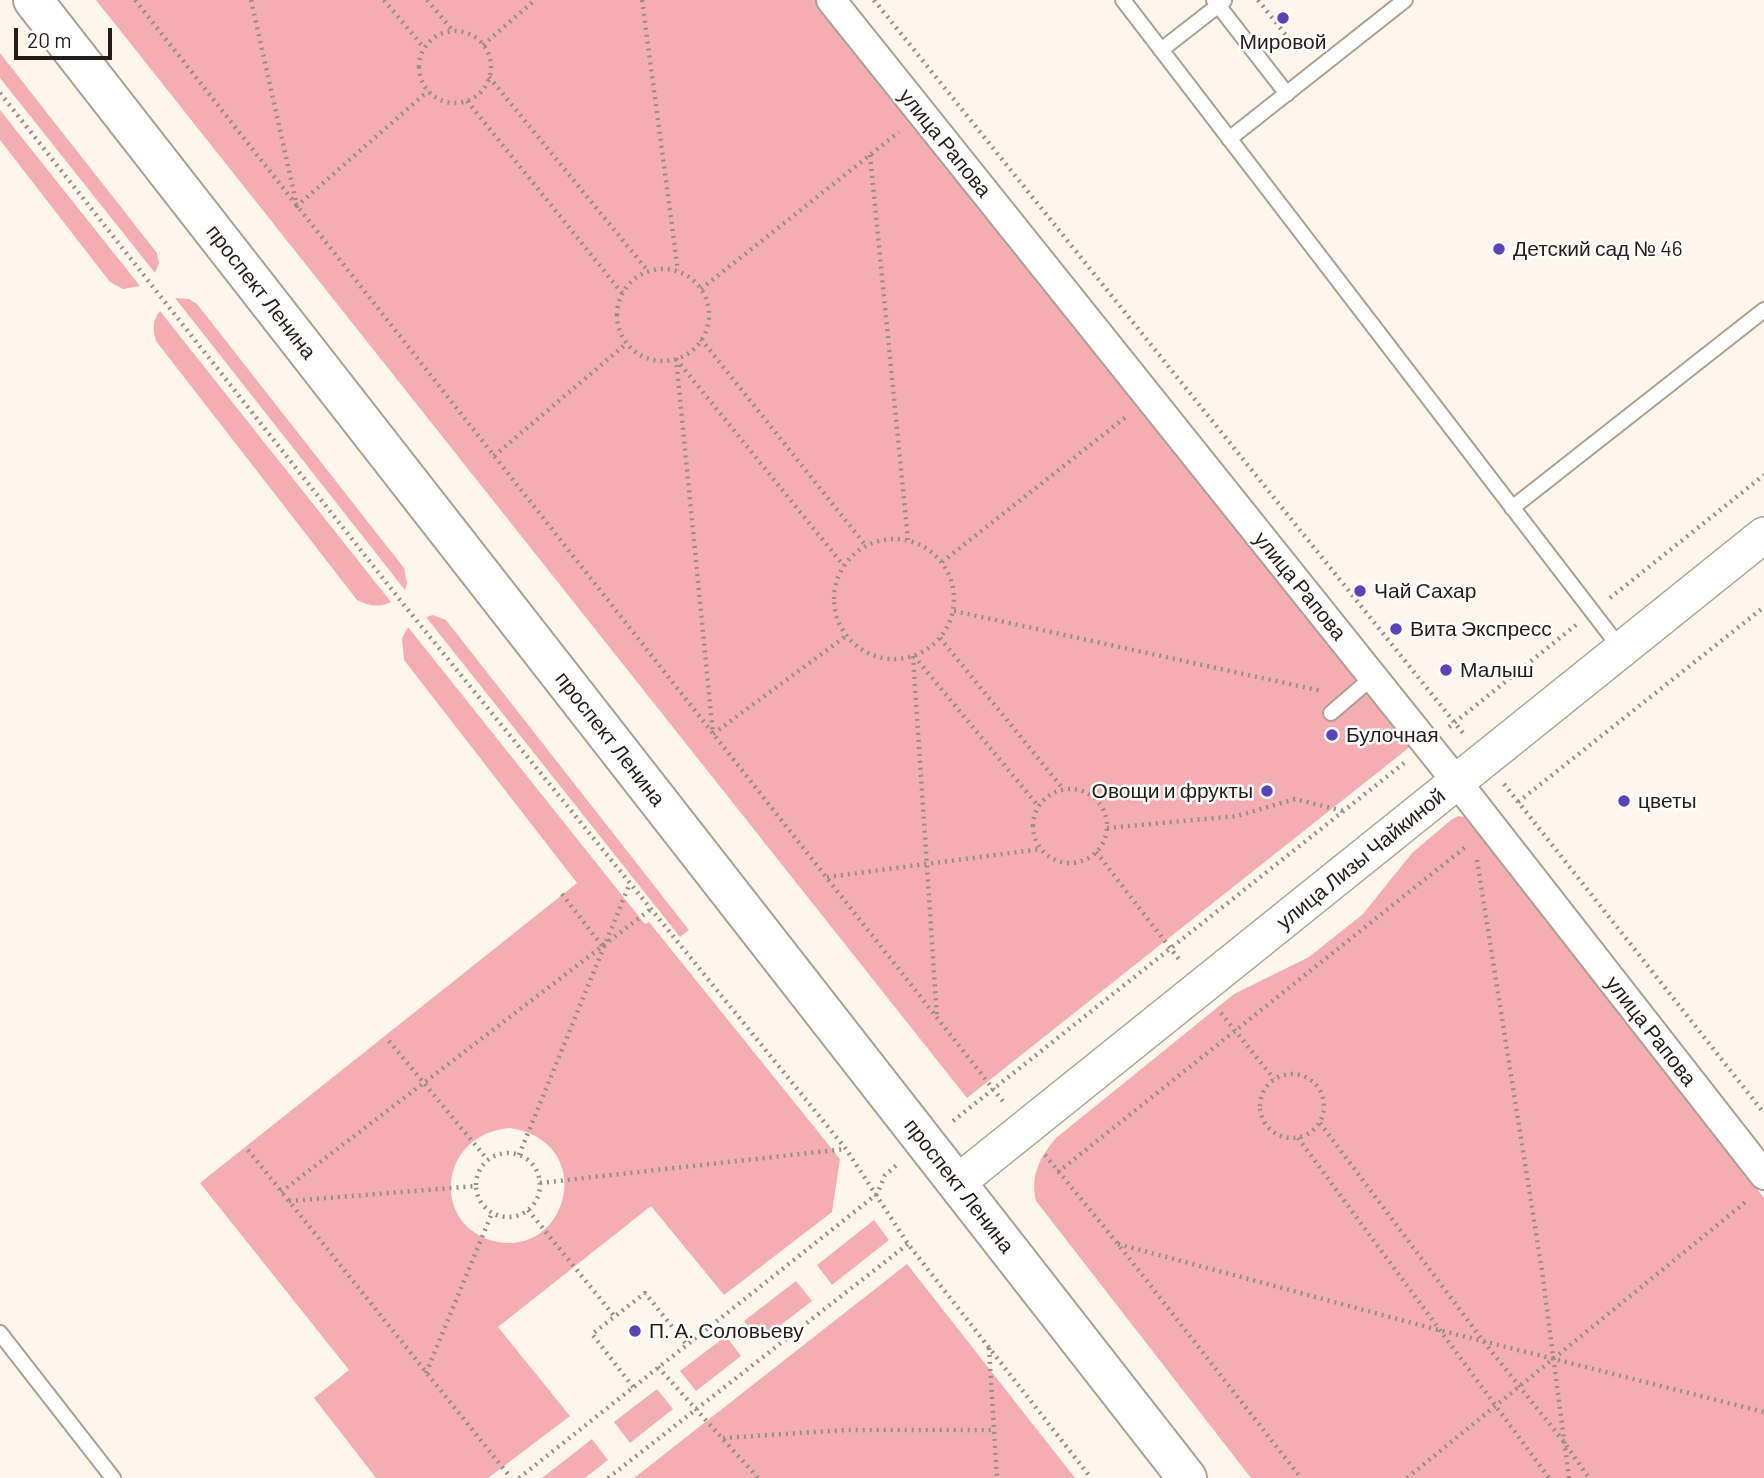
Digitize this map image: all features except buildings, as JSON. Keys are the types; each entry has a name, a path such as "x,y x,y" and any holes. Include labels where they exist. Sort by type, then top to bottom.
{"main road":[{"name":"проспект Ленина","path":"33,0 1187,1478"}],"street":[{"name":"улица Рапова","path":"831,0 1457,782 1759,1185"},
{"name":"улица Лизы Чайкиной","path":"957,1183 1764,535"}],"lane":[{"path":"1123,0 1622,649"},
{"path":"1229,139 1405,0"},
{"path":"1161,50 1219,2 1287,93"},
{"path":"1512,508 1764,310"},
{"path":"1331,713 1373,677"},
{"path":"0,1333 113,1478"}],"path":[{"path":"135,0 1301,1478"},
{"path":"251,0 297,206"},
{"path":"384,0 424,48"},
{"path":"427,0 453,31 475,37 489,56 489,76 483,90 467,100 449,103 437,99 428,91 421,81 419,70 424,48 432,40 453,31"},
{"path":"483,45 535,0"},
{"path":"642,0 678,271"},
{"path":"874,0 1485,760 1764,1113"},
{"path":"1258,0 1315,71"},
{"path":"489,76 648,271"},
{"path":"297,206 428,91"},
{"path":"0,93 404,605 846,1149 908,1244 1091,1478"},
{"path":"467,100 622,293"},
{"path":"701,289 922,114"},
{"path":"870,155 908,540"},
{"path":"663,268 678,271 691,278 701,289 707,303 708,319 701,339 683,356 653,360 639,354 627,344 619,331 616,316 622,293 635,278 648,271 663,268"},
{"path":"701,339 866,546"},
{"path":"494,456 627,344"},
{"path":"676,358 713,734"},
{"path":"676,358 844,566"},
{"path":"942,562 1150,399"},
{"path":"519,1478 877,1194 885,1175 925,1142 1764,475"},
{"path":"879,540 908,540 934,553 942,562 954,588 954,611 948,627 928,649 900,659 880,658 861,649 846,636 837,618 834,599 837,579 853,555 866,546 879,540"},
{"path":"1518,802 1764,607"},
{"path":"954,611 1350,696"},
{"path":"713,734 846,636"},
{"path":"940,638 1064,790"},
{"path":"913,656 1040,807"},
{"path":"913,656 937,1018"},
{"path":"1058,1172 1474,840 1465,822 1507,788"},
{"path":"1064,790 1089,794 1104,812 1107,828 1096,852 1084,860 1072,863 1050,857 1041,849 1035,838 1034,825 1040,807 1052,794 1064,790"},
{"path":"1107,828 1237,816 1295,799 1343,811"},
{"path":"826,877 1041,849"},
{"path":"1096,852 1274,1079"},
{"path":"1476,853 1554,1359 1569,1478"},
{"path":"519,1155 630,883"},
{"path":"562,894 603,947"},
{"path":"281,1192 651,909"},
{"path":"389,1041 487,1159"},
{"path":"1295,1074 1315,1083 1321,1091 1324,1113 1313,1131 1297,1138 1273,1133 1261,1116 1262,1096 1274,1079 1295,1074"},
{"path":"1320,1123 1589,1478"},
{"path":"1297,1138 1549,1478"},
{"path":"540,1183 846,1149"},
{"path":"248,1150 511,1478"},
{"path":"506,1152 519,1155 531,1162 537,1170 540,1183 538,1196 528,1210 510,1217 492,1213 479,1200 476,1186 478,1172 487,1159 497,1154 506,1152"},
{"path":"1407,1478 1554,1359 1759,1185"},
{"path":"288,1201 476,1186"},
{"path":"528,1210 615,1317"},
{"path":"426,1373 492,1213"},
{"path":"608,1478 908,1244"},
{"path":"1118,1244 1484,1342 1764,1412"},
{"path":"633,1387 592,1334 645,1293 687,1345"},
{"path":"989,1347 997,1478"},
{"path":"658,1367 758,1478"},
{"path":"723,1438 846,1430 994,1430"}],"shaded area":[{"path":"96,0 816,0 1411,746 967,1098"},
{"path":"0,53 157,253 159,263 155,273 0,78"},
{"path":"0,110 140,286 123,289 110,282 0,140"},
{"path":"175,298 189,299 197,304 404,568 407,583 405,590"},
{"path":"160,311 391,602 374,605 357,600 156,341 154,325"},
{"path":"433,615 446,620 689,930 680,937 426,617"},
{"path":"408,627 645,924 649,922 840,1159 832,1212 724,1295 651,1206 498,1327 570,1416 488,1478 376,1478 314,1398 349,1370 200,1183 577,883 404,660 402,638","holes":["510,1128 537,1137 555,1153 563,1173 564,1195 556,1215 542,1232 523,1241 498,1242 476,1234 461,1220 453,1202 451,1182 456,1163 467,1147 485,1134"]},
{"path":"1458,816 1471,822 1764,1198 1764,1478 1251,1478 1036,1201 1035,1175 1045,1152 1056,1138 1234,994 1309,957 1363,914 1412,853"},
{"path":"874,1220 889,1240 832,1285 817,1265"},
{"path":"907,1264 1075,1478 634,1478"},
{"path":"796,1281 812,1301 760,1341 744,1321"},
{"path":"726,1336 741,1356 696,1391 680,1371"},
{"path":"657,1389 673,1409 630,1443 614,1422"},
{"path":"592,1439 608,1460 585,1478 542,1478"}],"place":[{"name":"Мировой","path":"1283,18"},
{"name":"Детский сад № 46","path":"1499,249"},
{"name":"Чай Сахар","path":"1360,591"},
{"name":"Вита Экспресс","path":"1396,629"},
{"name":"Малыш","path":"1446,670"},
{"name":"Булочная","path":"1332,735"},
{"name":"Овощи и фрукты","path":"1267,791"},
{"name":"цветы","path":"1624,801"},
{"name":"П. А. Соловьеву","path":"635,1331"}]}
